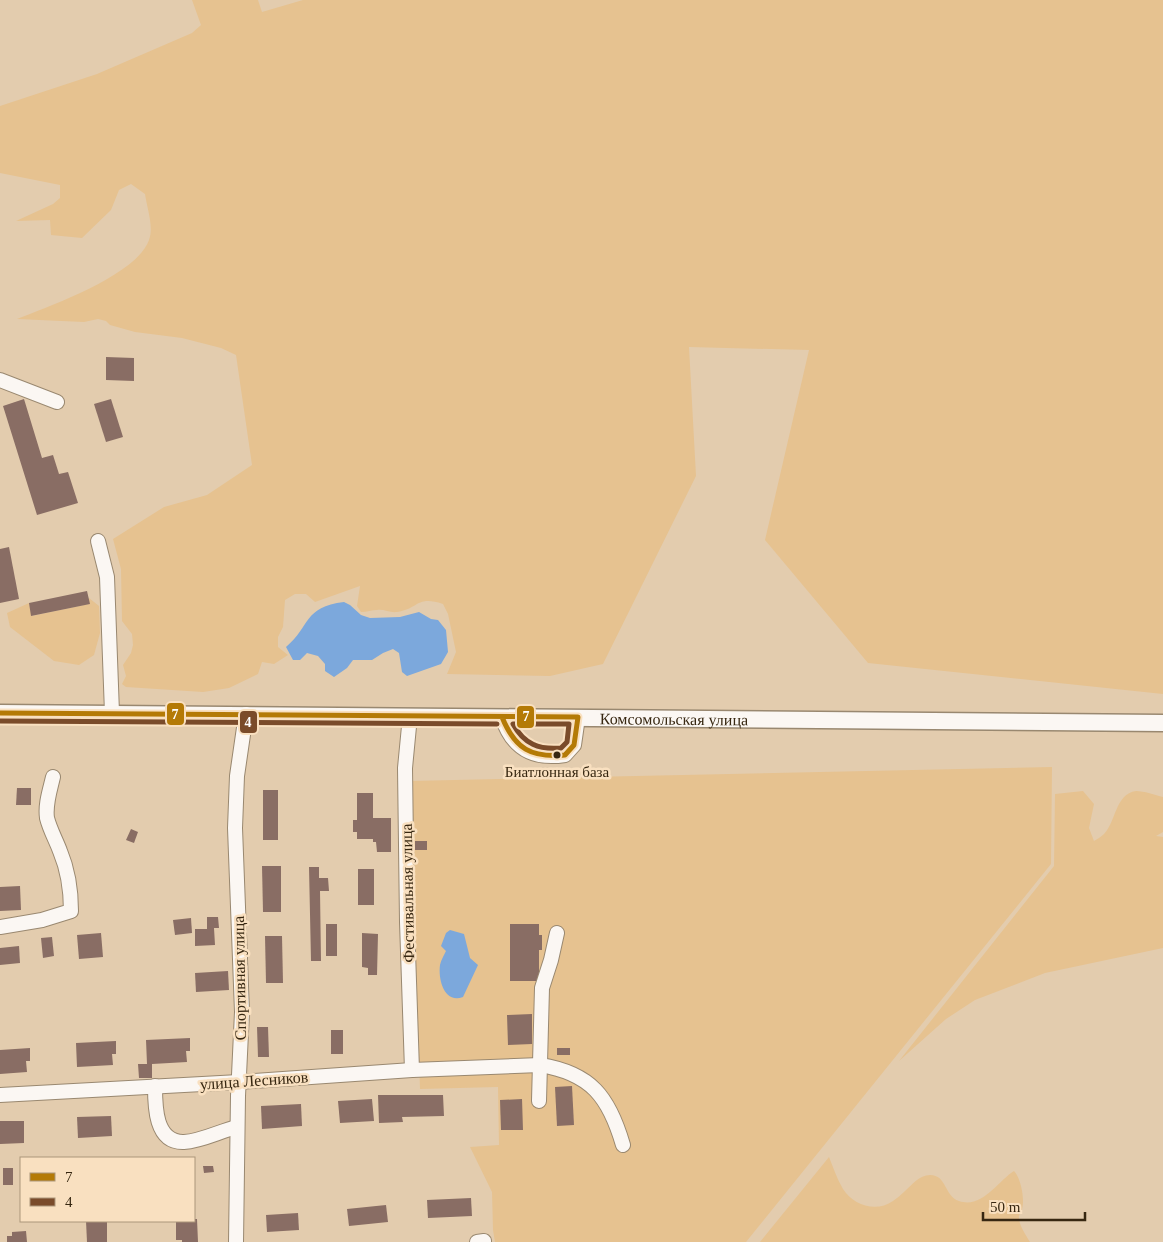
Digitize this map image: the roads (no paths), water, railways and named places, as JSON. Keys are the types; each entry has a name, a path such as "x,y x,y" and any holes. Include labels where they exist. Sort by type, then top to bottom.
{"main road":[{"name":"Комсомольская улица","path":"0,713 1163,723"}],"street":[{"path":"0,380 57,402"},
{"path":"98,541 107,577 112,713"},
{"name":"Спортивная улица","path":"236,1242 237,1127 242,1012 235,828 237,776 246,714"},
{"name":"Фестивальная улица","path":"410,716 405,768 407,922 412,1070"},
{"path":"502,717 509,732 519,746 538,756 558,756 565,755 574,745 578,717"},
{"path":"0,927 42,920 71,911 71,898 66,870 48,818 48,796 53,777"},
{"path":"539,1101 542,988 557,933"},
{"name":"улица Лесников","path":"0,1095 412,1070 540,1065 559,1068 575,1074 589,1083 610,1108 623,1145"},
{"path":"155,1086 155,1108 158,1122 164,1133 170,1137 184,1142 237,1127"},
{"path":"477,1242 484,1241"}],"water":[{"path":"344,602 361,615 370,618 400,617 419,612 431,619 438,620 446,630 448,652 441,664 407,676 402,672 399,653 393,649 372,660 353,660 347,668 334,677 325,671 325,664 318,656 307,653 300,660 293,660 286,647 300,632 309,618 321,608"},
{"path":"450,930 464,934 470,958 478,965 463,997 456,998 447,994 440,977 440,965 446,951 441,946 446,933"}],"place":[{"name":"Биатлонная база","path":"557,755"}]}
